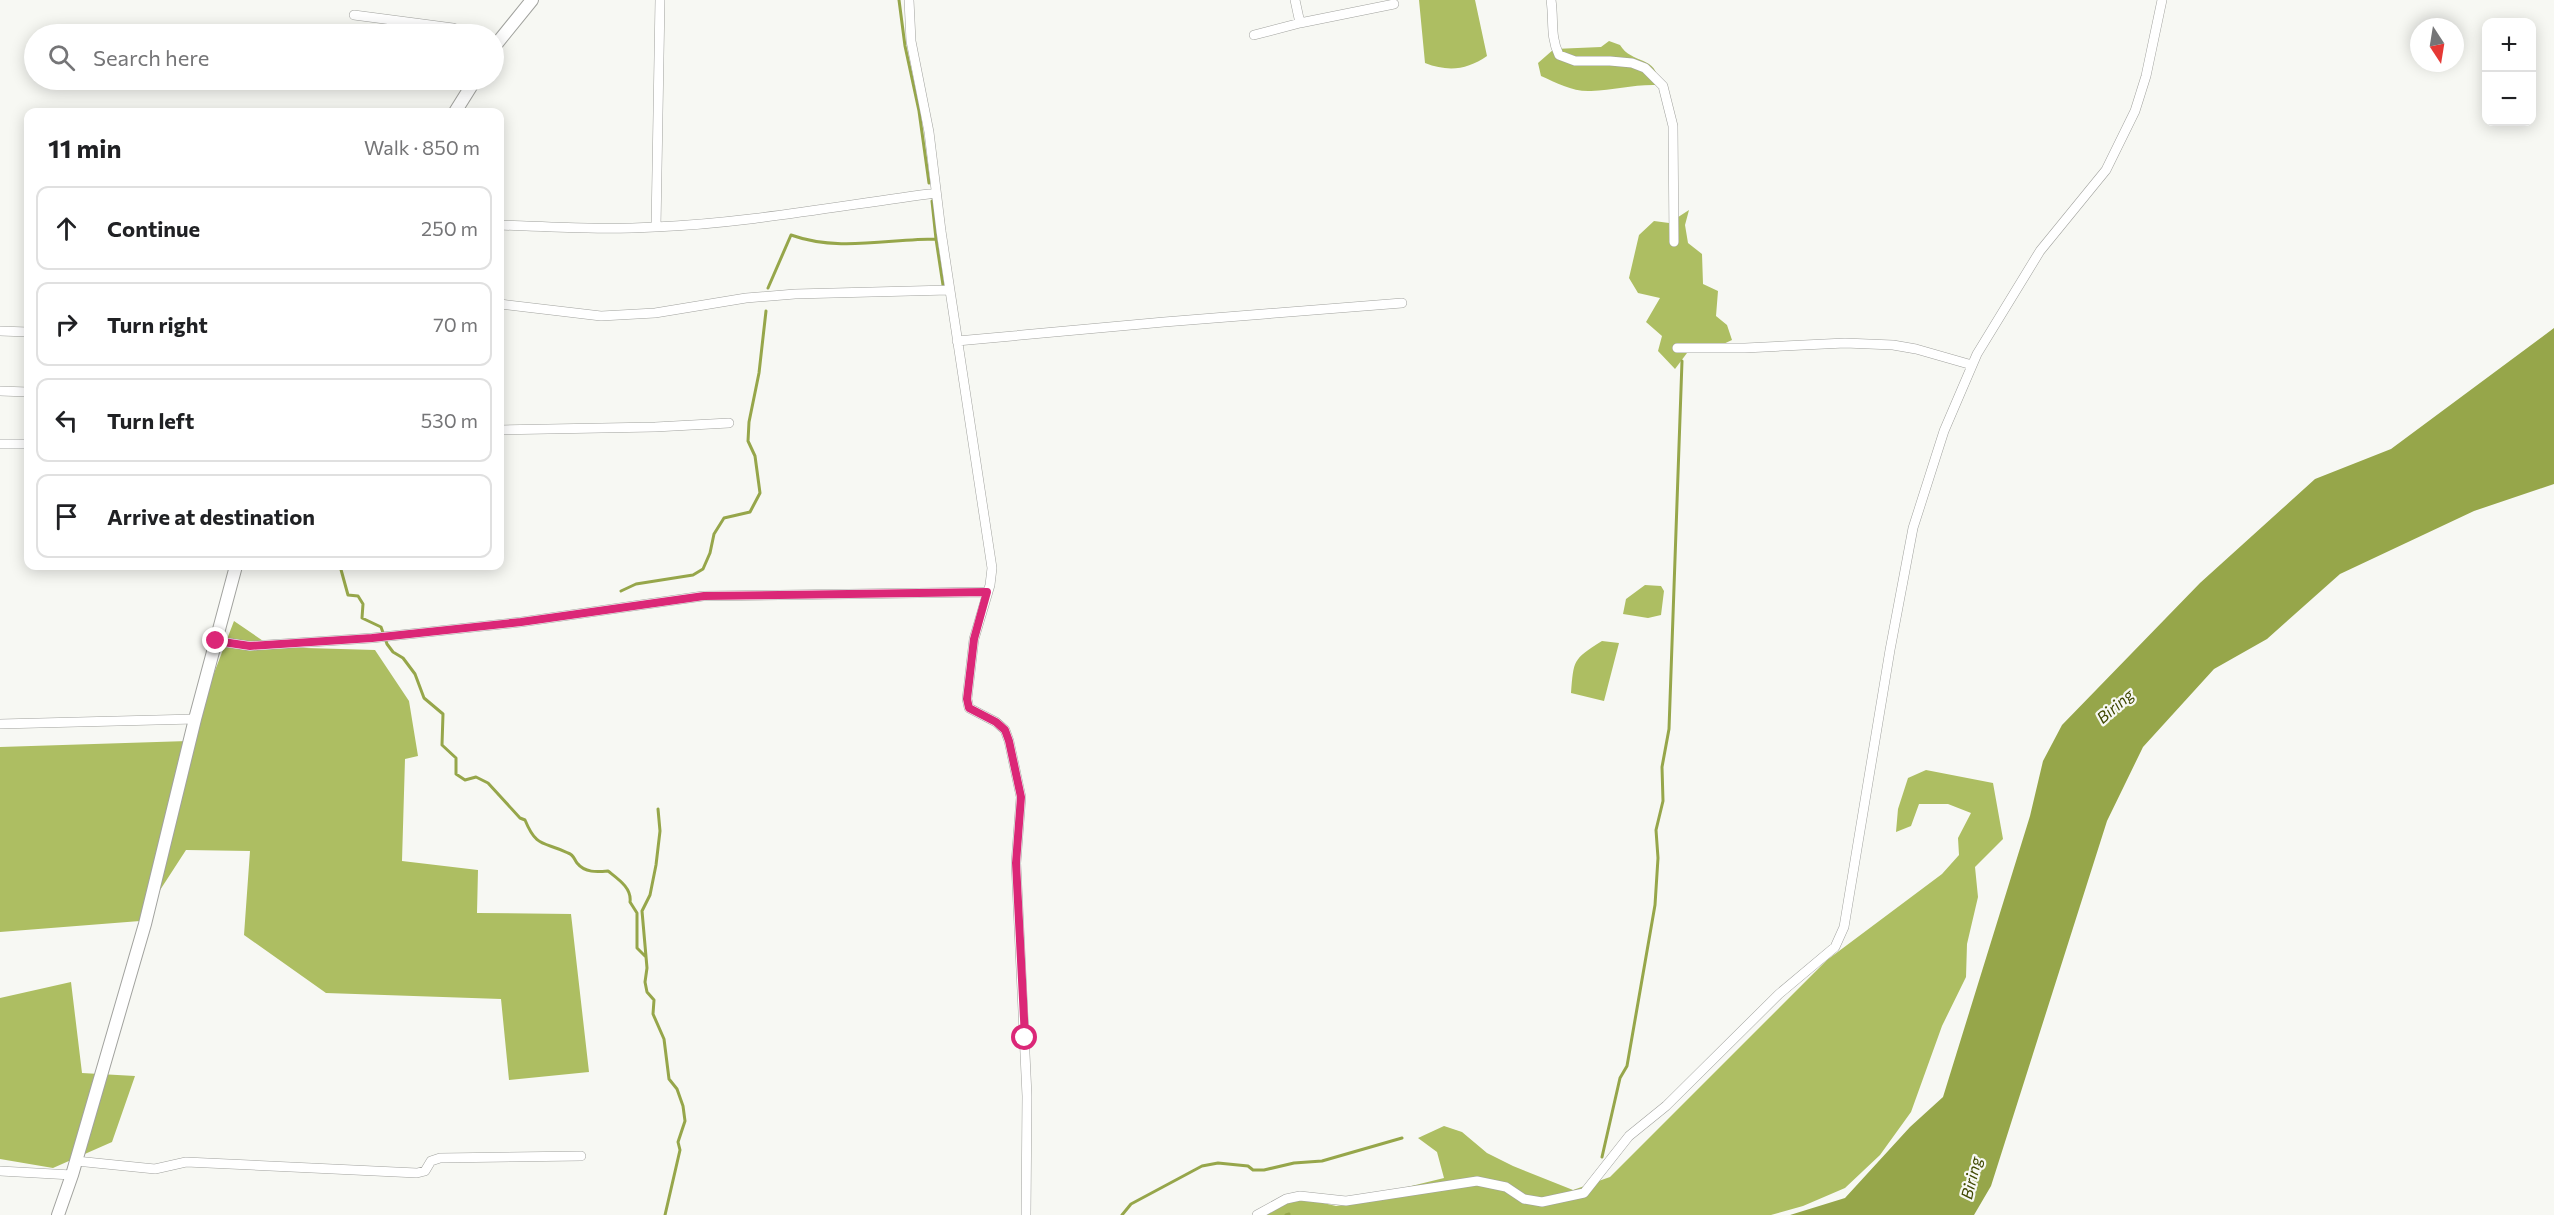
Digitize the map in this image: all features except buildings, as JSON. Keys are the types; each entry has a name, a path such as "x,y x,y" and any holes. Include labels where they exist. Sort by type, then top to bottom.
{"street":[{"path":"504,35 532,0"},
{"path":"656,227 660,0"},
{"path":"909,0 911,40 929,132 949,290 992,568 974,639 967,699 969,708 996,722 1005,730 1021,797 1016,863 1027,1084 1026,1215"},
{"path":"1295,0 1300,23"},
{"path":"1551,0 1552,36 1558,55 1575,62 1632,63 1645,68 1663,86 1673,126 1674,242"},
{"path":"1257,1215 1286,1199 1300,1196 1346,1201 1478,1181 1506,1187 1524,1199 1542,1202 1584,1193 1629,1136 1666,1106 1779,994 1835,947 1844,927 1890,650 1913,528 1944,431 1972,365 2040,251 2106,170 2135,111 2146,76 2162,0"},
{"path":"1254,35 1394,4"},
{"path":"354,15 423,24"},
{"path":"458,108 469,90"},
{"path":"504,225 608,228 710,223 936,193"},
{"path":"504,304 601,316 655,313 746,298 795,294 949,290"},
{"path":"957,341 1402,303"},
{"path":"0,331 24,332"},
{"path":"1677,348 1745,348 1845,343 1893,345 1972,365"},
{"path":"0,391 24,392"},
{"path":"504,430 655,428 729,423"},
{"path":"0,444 24,444"},
{"path":"57,1215 72,1175 146,924 195,719 235,570"},
{"path":"216,641 250,646 372,638 521,622 704,596 987,592"},
{"path":"0,724 195,719"},
{"path":"76,1161 155,1169 186,1162 417,1173 425,1171 431,1161 440,1158 581,1156"},
{"path":"0,1171 72,1175"}],"shaded area":[{"path":"1419,0 1475,0 1487,56 1465,67 1457,68 1442,68 1425,63"},
{"path":"1609,41 1620,45 1631,55 1650,64 1657,75 1658,85 1584,91 1541,76 1538,63 1554,49 1601,47"},
{"path":"1689,210 1685,225 1688,243 1702,254 1703,284 1718,291 1716,316 1727,325 1732,340 1706,352 1687,353 1675,369 1658,351 1662,336 1646,322 1660,298 1638,293 1629,278 1639,235 1654,221 1669,223"},
{"path":"1645,585 1661,586 1664,591 1661,615 1648,618 1623,614 1626,599"},
{"path":"234,621 272,647 375,650 409,701 418,756 405,759 402,861 478,870 477,913 571,914 589,1072 509,1080 501,999 326,993 244,935 250,851 186,850 140,921 0,932 0,747 188,741"},
{"path":"1602,641 1619,643 1604,701 1571,693 1576,662 1585,652"},
{"path":"1926,770 1993,783 2003,839 1975,867 1978,897 1967,944 1966,977 1942,1026 1911,1112 1880,1155 1845,1188 1803,1206 1771,1215 1263,1215 1271,1203 1306,1199 1336,1206 1360,1203 1395,1190 1444,1178 1437,1152 1418,1138 1444,1126 1462,1132 1487,1153 1513,1166 1573,1190 1610,1177 1827,960 1942,874 1959,855 1958,838 1971,813 1948,804 1919,804 1911,826 1896,832 1898,809 1908,778"},
{"path":"71,982 82,1073 135,1076 112,1142 53,1168 0,1159 0,998"}],"water":[{"name":"Biring","path":"2554,328 2554,484 2474,511 2340,574 2267,639 2214,669 2143,747 2107,821 1991,1186 1974,1215 1790,1215 1845,1198 1910,1127 1943,1097 2030,816 2043,761 2062,725 2200,583 2315,479 2391,449"}],"waterway":[{"path":"899,0 929,183"},
{"path":"768,288 791,235 809,240 845,244 936,239 932,201"},
{"path":"936,239 943,285"},
{"path":"621,591 636,584 693,575 703,569 710,553 714,534 724,518 750,512 760,493 755,456 748,441 766,311"},
{"path":"1602,1157 1620,1078 1627,1066 1655,905 1658,858 1656,830 1663,801 1662,767 1669,729 1682,361"},
{"path":"341,570 348,595 358,596 363,604 362,618 381,627 387,644 393,652 403,658 415,674 424,698 443,714 442,745 456,758 456,774 465,780 476,777 488,783 520,818 525,820 533,836 542,843 570,854 584,869 595,872 608,871 620,881 627,888 630,902 637,913 637,948 645,956"},
{"path":"658,809 660,831 656,865 650,895 642,911 647,968 645,982 647,992 654,1000 653,1014 664,1039 669,1079 677,1089 685,1121 678,1142 680,1150 665,1215"},
{"path":"1122,1215 1131,1204 1202,1166 1218,1163 1264,1170 1294,1163 1322,1161 1402,1138"}],"route":[{"path":"216,641 250,646 372,638 521,622 704,596 987,592 974,639 967,699 969,708 996,722 1005,730 1021,797 1016,863 1025,1038"}]}
